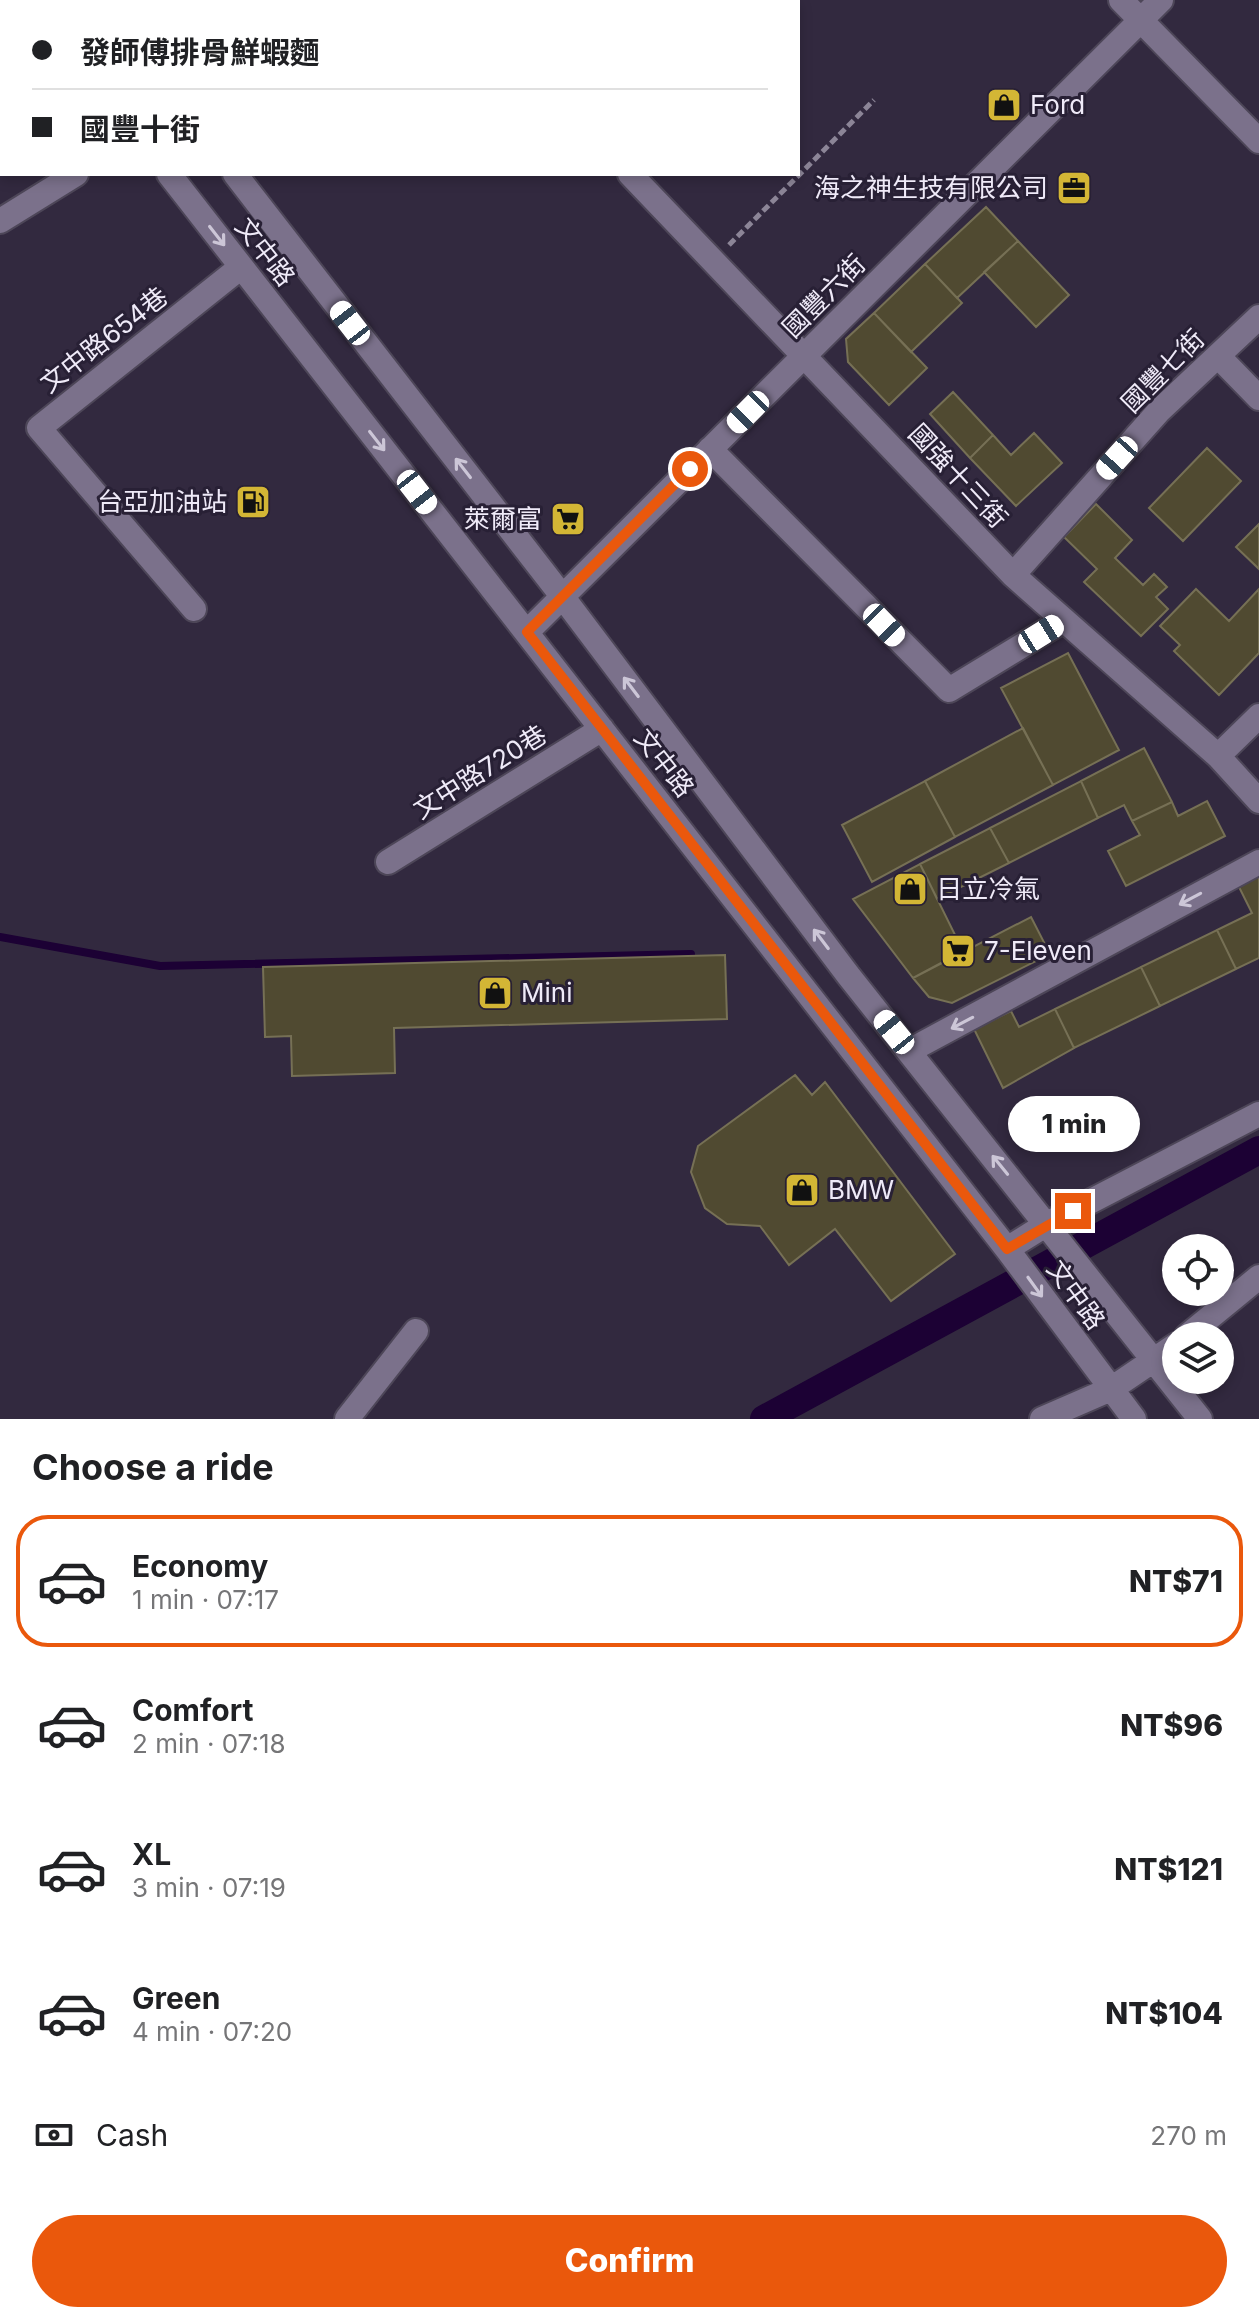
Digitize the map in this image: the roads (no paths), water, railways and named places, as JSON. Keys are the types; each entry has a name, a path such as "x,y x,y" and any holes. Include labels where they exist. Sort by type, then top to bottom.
{"street":[{"path":"1121,0 1259,141"},
{"name":"國豐六街","path":"527,632 1161,0"},
{"path":"0,221 73,176"},
{"name":"文中路","path":"171,176 1008,1250 1134,1419"},
{"name":"文中路","path":"237,176 562,596 848,975 1200,1419"},
{"name":"國強十三街","path":"632,176 806,354 1013,575 1218,756 1259,801"},
{"name":"文中路654巷","path":"194,609 39,428 241,267"},
{"name":"國豐七街","path":"1013,575 1159,411 1259,317"},
{"path":"1218,356 1259,398"},
{"path":"710,449 949,690 1064,620"},
{"path":"1218,756 1259,716"},
{"name":"文中路720巷","path":"388,862 602,729"},
{"path":"909,1051 1259,862"},
{"path":"814,1001 848,975"},
{"path":"1008,1250 1048,1225 1259,1115"},
{"path":"1204,1322 1259,1277"},
{"path":"347,1419 416,1331"},
{"path":"1042,1419 1111,1389 1162,1357"}],"waterway":[{"path":"0,937 160,966 691,954"},
{"path":"764,1419 1259,1150"}],"place":[{"name":"Ford","path":"1004,105"},
{"name":"海之神生技有限公司","path":"1074,188"},
{"name":"台亞加油站","path":"253,502"},
{"name":"萊爾富","path":"568,519"},
{"name":"日立冷氣","path":"910,889"},
{"name":"7-Eleven","path":"958,951"},
{"name":"Mini","path":"495,993"},
{"name":"BMW","path":"802,1190"}]}
